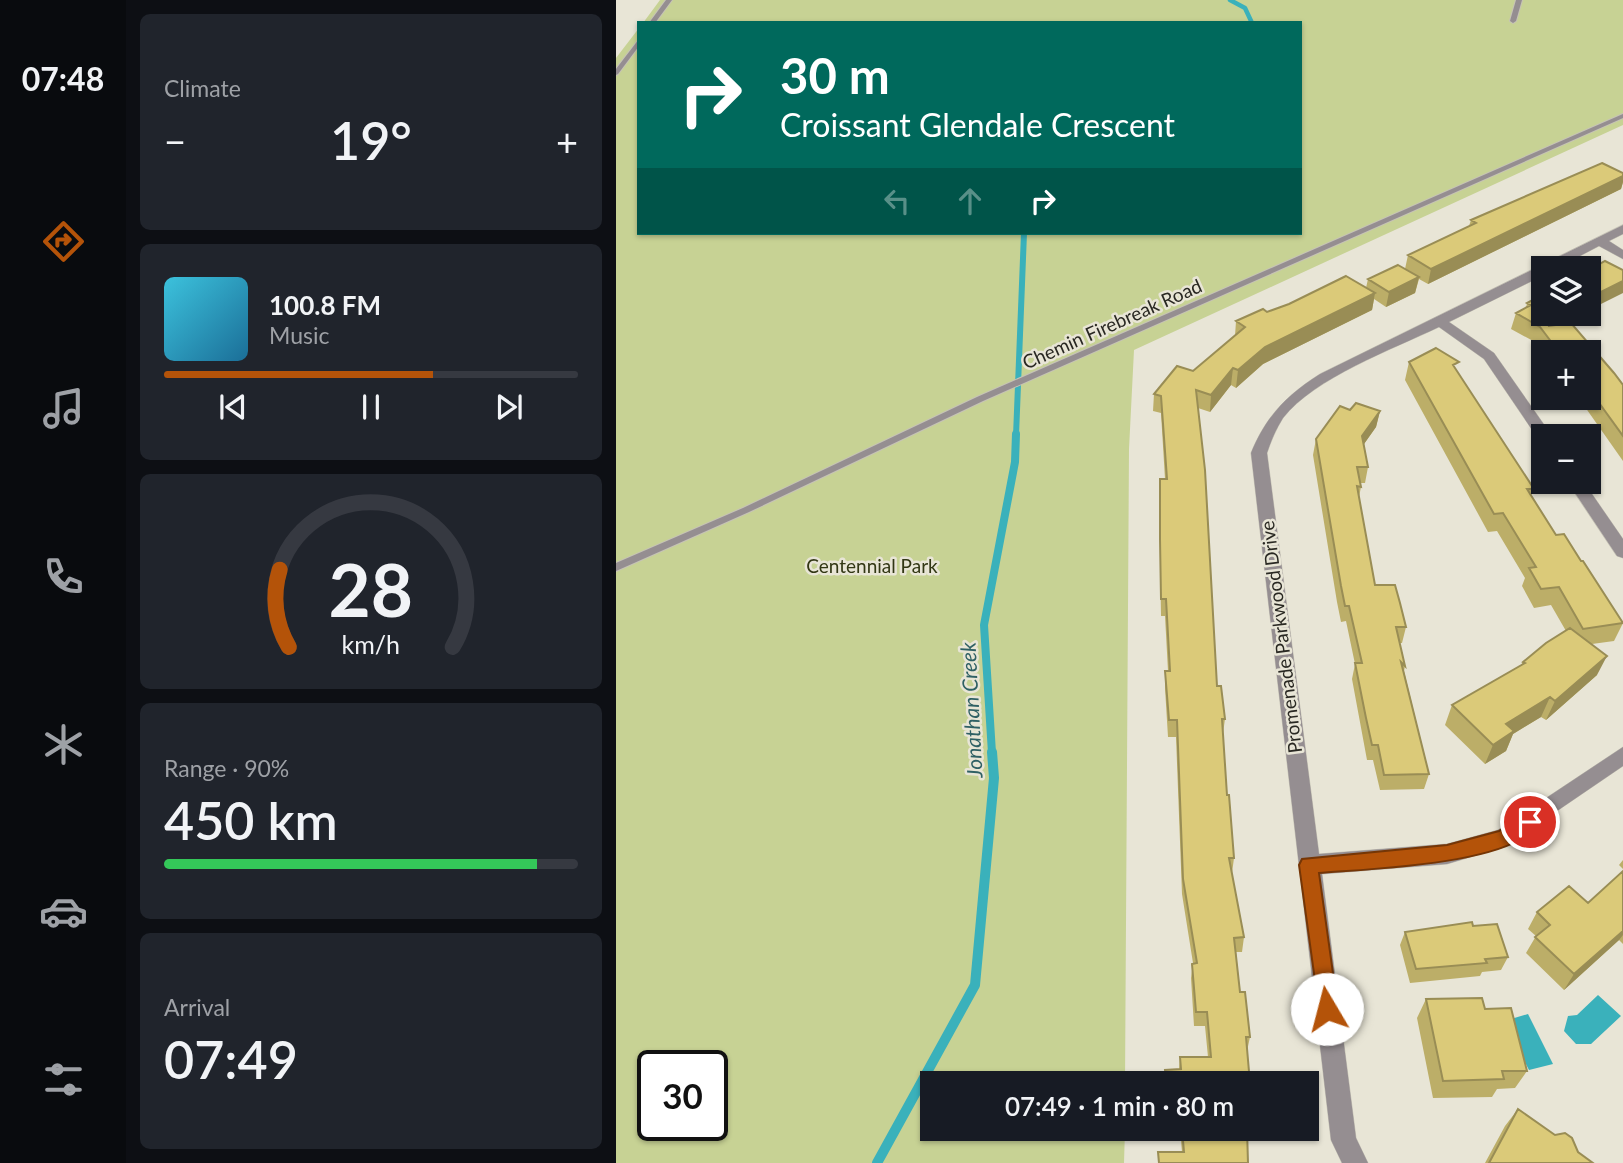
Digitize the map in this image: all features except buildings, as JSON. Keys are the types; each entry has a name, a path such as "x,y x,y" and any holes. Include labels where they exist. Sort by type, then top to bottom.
{"street":[{"name":"Promenade Parkwood Drive","path":"1570,256 1623,229"},
{"path":"1599,241 1623,255"},
{"name":"Promenade Parkwood Drive","path":"1355,1163 1344,1140 1259,453 1268,426 1293,397 1325,377 1531,276"},
{"path":"1441,322 1489,356 1536,424"},
{"path":"1584,494 1623,552"},
{"path":"1308,865 1447,854 1504,838 1623,755"}],"lane":[{"path":"653,21 669,0"},
{"path":"1513,21 1519,0"},
{"path":"616,73 637,44"},
{"name":"Chemin Firebreak Road","path":"616,567 746,510 980,399 1623,116"}],"green space":[{"name":"Centennial Park","path":"660,0 1623,0 1623,125 1134,350 1129,449 1125,1071 920,1071 920,1141 1125,1141 1124,1163 616,1163 616,58 637,31 637,235 1302,235 1302,21 644,21"}],"water":[{"path":"1598,995 1621,1016 1591,1044 1576,1044 1564,1031 1568,1016 1577,1015"},
{"path":"1528,1014 1553,1064 1529,1070 1504,1021"}],"waterway":[{"name":"Jonathan Creek","path":"1230,0 1245,8 1251,21"},
{"name":"Jonathan Creek","path":"1016,436 1024,235"},
{"name":"Jonathan Creek","path":"992,753 984,625 1015,462 1016,434"},
{"name":"Jonathan Creek","path":"877,1163 975,985 994,778 992,752"}],"route":[{"path":"1327,1009 1308,865 1447,854 1504,838 1530,822"}]}
